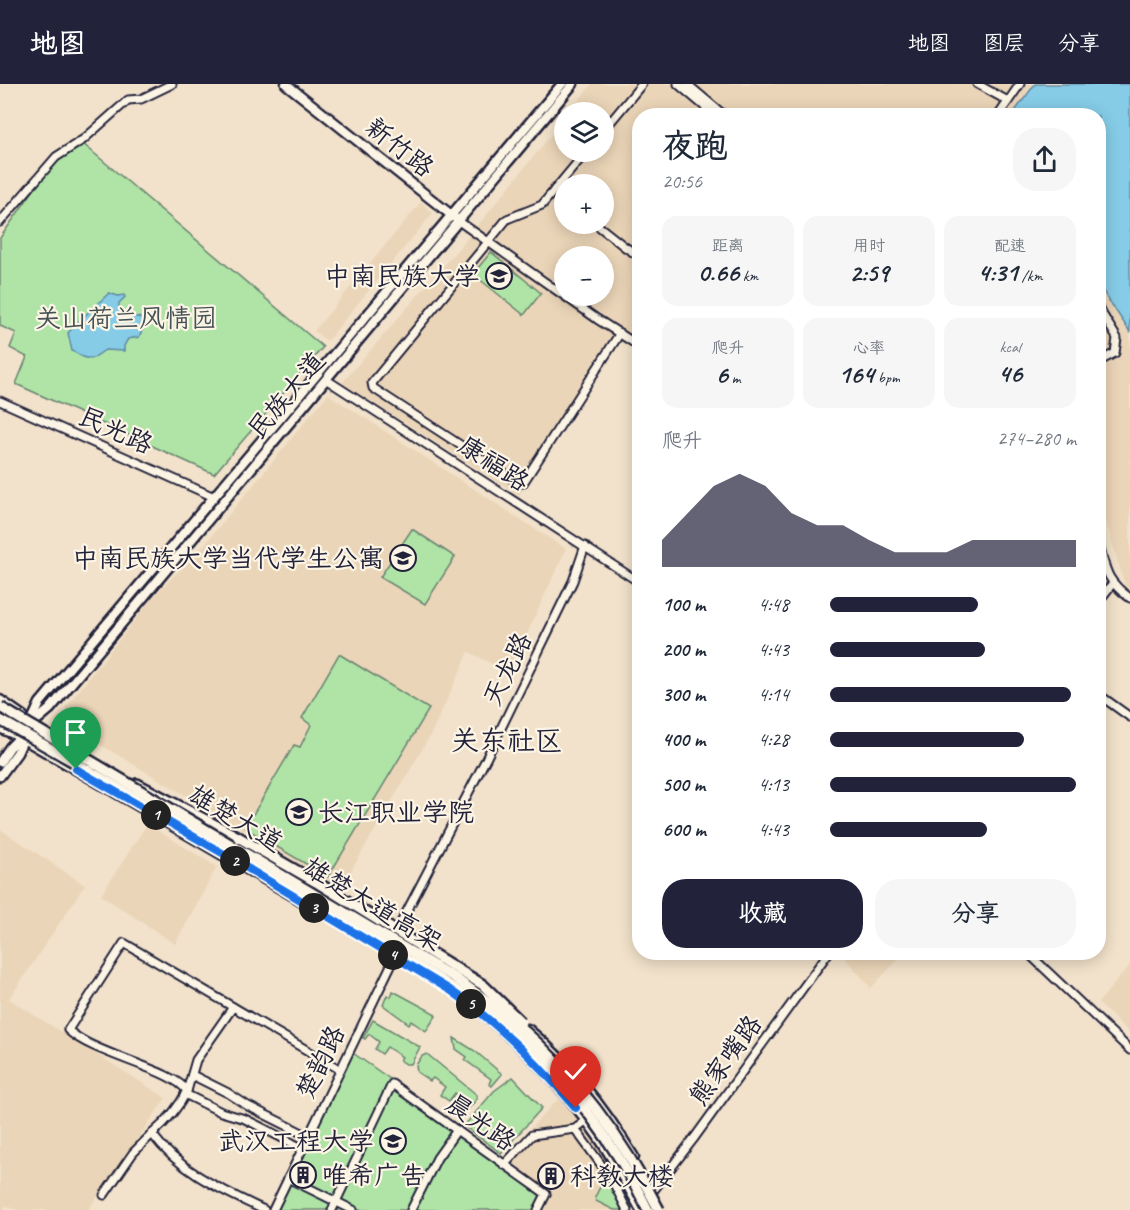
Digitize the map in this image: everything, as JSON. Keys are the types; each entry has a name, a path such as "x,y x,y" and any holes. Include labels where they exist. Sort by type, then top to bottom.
{"highway":[{"name":"雄楚大道高架","path":"0,707 455,978 518,1025 550,1056 590,1101 628,1153 661,1210"},
{"name":"雄楚大道高架","path":"0,720 309,900 450,985 485,1010 516,1034 577,1098 616,1155 648,1210"},
{"path":"137,783 325,887 483,985 512,1011 550,1056"}],"main road":[{"name":"新竹路","path":"286,84 456,219"},
{"name":"民族大道","path":"0,762 10,747 50,709 327,380 562,84"},
{"name":"民族大道","path":"0,776 17,753 40,703 214,497 573,84"},
{"name":"雄楚大道","path":"0,700 27,730 469,1003 514,1039 552,1079 593,1130 641,1210"},
{"name":"雄楚大道","path":"0,728 27,730 137,783 394,935 494,999 547,1045 584,1084 609,1119 653,1191 661,1210"},
{"path":"593,1130 592,1117 602,1114 609,1119"}],"street":[{"path":"0,222 56,157 84,139 128,100 141,99 172,84"},
{"path":"614,118 642,84"},
{"path":"678,84 706,108"},
{"path":"687,84 716,108"},
{"path":"977,84 1008,101"},
{"path":"1003,108 1020,84"},
{"path":"568,174 578,162"},
{"path":"554,190 542,205 507,219 372,383 373,388 517,482 523,483 620,333"},
{"path":"456,219 632,341"},
{"path":"608,234 632,252"},
{"path":"1106,319 1117,338 1115,353 1106,358"},
{"name":"康福路","path":"327,380 632,577"},
{"name":"民光路","path":"0,401 214,497"},
{"name":"天龙路","path":"394,935 486,759 573,580 585,546"},
{"path":"1106,568 1112,584 1130,598"},
{"path":"1106,592 1112,584"},
{"path":"1106,700 1130,717"},
{"path":"302,1148 245,1119 221,1112 186,1092 183,1085 152,1070 94,1048 74,1037 68,1030 124,943 339,1069"},
{"name":"熊家嘴路","path":"653,1191 823,960"},
{"path":"1035,960 1130,1050"},
{"name":"楚韵路","path":"273,1210 391,965"},
{"path":"104,1195 133,1153 162,1125 186,1092 196,1060 233,1007"},
{"path":"192,1075 308,1136"},
{"name":"晨光路","path":"336,1201 392,1084 546,1194 538,1210"},
{"path":"504,1165 532,1134 575,1129 583,1123"},
{"path":"575,1129 611,1178 627,1210"},
{"path":"411,1210 437,1158 457,1130"},
{"path":"152,1134 195,1176 264,1210"},
{"path":"288,1178 353,1210"},
{"path":"332,1210 336,1201"}],"shaded area":[{"name":"中南民族大学","path":"592,84 1035,84 1017,108 632,108 632,347 621,340 519,495 342,383 465,241 554,131 554,162 614,162 614,102 577,102"},
{"path":"421,202 433,213 327,341 314,331"},
{"path":"1106,296 1130,332 1130,588 1125,586 1106,521"},
{"path":"328,394 566,549 509,673 469,652 431,734 341,888 84,735 65,708 153,597 204,545"},
{"path":"147,824 217,867 175,944 101,895"},
{"path":"0,829 85,885 9,999 166,1098 88,1210 18,1210 5,1206 4,1210 0,1210"},
{"path":"846,960 897,960 871,988"},
{"path":"1130,965 1130,1033 1098,1003"},
{"name":"武汉工程大学","path":"350,1051 503,1158 558,1099 583,1123 636,1210 278,1210"}],"green space":[{"name":"关山荷兰风情园","path":"82,143 323,347 214,474 16,384 27,357 10,348 16,333 0,326 0,238 52,164"},
{"path":"491,252 541,293 524,315 473,274"},
{"path":"412,529 455,557 425,604 380,577"},
{"path":"339,654 429,709 328,877 245,828 294,745 300,747 311,725 302,718"},
{"path":"393,991 434,1013 436,1016 426,1031 411,1021 409,1024 383,1005 387,995 391,997"},
{"path":"373,1020 420,1047 411,1064 400,1060 402,1057 387,1047 382,1054 375,1049 379,1042 369,1034 365,1039 363,1038"},
{"path":"454,1038 475,1051 502,1074 492,1086 489,1084 491,1079 465,1060 467,1057 456,1049"},
{"name":"武汉工程大学","path":"350,1051 503,1158 505,1165 546,1194 538,1210 278,1210"},
{"path":"427,1054 477,1095 477,1099 463,1115 458,1111 464,1099 455,1093 449,1101 440,1095 445,1087 433,1078 430,1081 417,1072 416,1065 422,1056"},
{"path":"513,1077 542,1108 501,1153 464,1126 494,1091"},
{"path":"606,1175 623,1206 620,1210 614,1210 596,1201 595,1197"}],"water":[{"path":"1035,84 1130,84 1130,332 1106,296 1106,108 1017,108"},
{"path":"109,293 124,295 119,308 125,314 141,318 143,325 141,333 139,337 128,339 124,351 105,350 93,358 85,358 72,351 68,333"}],"place":[{"name":"中南民族大学","path":"499,276"},
{"name":"中南民族大学当代学生公寓","path":"403,558"},
{"name":"长江职业学院","path":"299,812"},
{"name":"武汉工程大学","path":"393,1141"},
{"name":"唯希广告","path":"303,1175"},
{"name":"科教大楼","path":"551,1176"}],"district":[{"name":"关东社区","path":"507,740"}],"route":[{"path":"76,769 224,854 450,990 514,1039 576,1108"}]}
